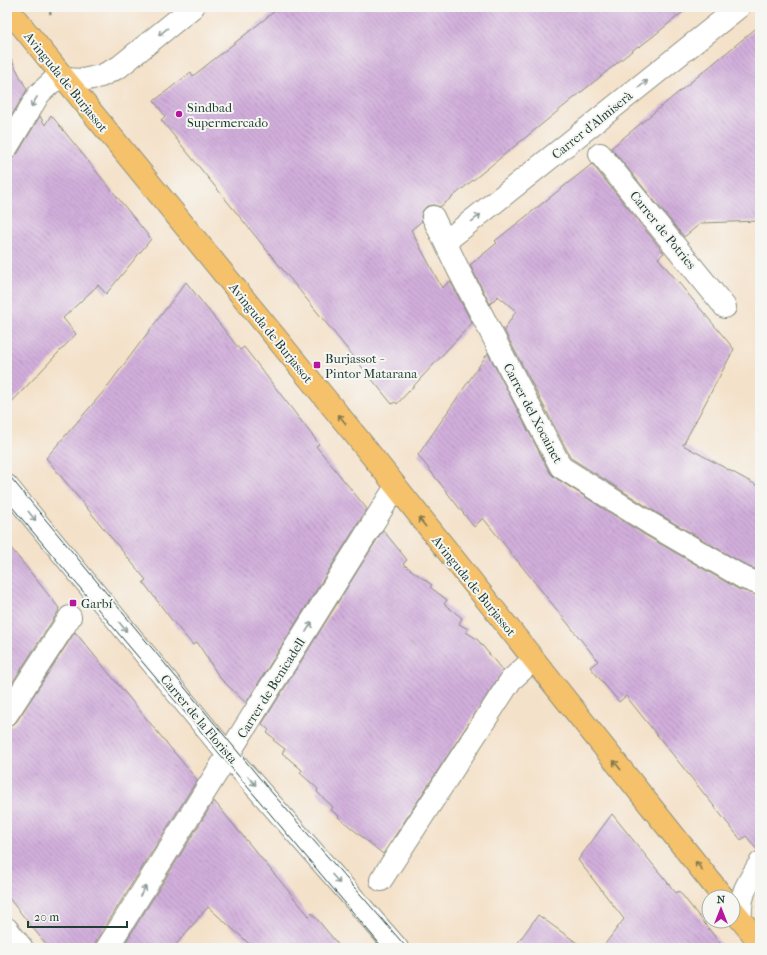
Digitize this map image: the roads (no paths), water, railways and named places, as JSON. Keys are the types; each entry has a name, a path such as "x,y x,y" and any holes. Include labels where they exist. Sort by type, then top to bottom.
{"main road":[{"name":"Avinguda de Burjassot","path":"7,8 63,79 350,430 717,889"},
{"path":"741,920 760,943"}],"street":[{"path":"7,147 39,94 53,81 63,79 83,80 101,76 119,67 193,7"},
{"name":"Carrer d'Almiserà","path":"445,242 739,7"},
{"name":"Carrer de Potries","path":"600,154 725,307"},
{"name":"Carrer del Xocainet","path":"433,217 561,467 658,528 744,578 760,584"},
{"name":"Carrer de la Florista","path":"7,486 228,755 397,948"},
{"name":"Carrer de Benicadell","path":"107,948 395,488"},
{"path":"7,714 70,617"},
{"path":"381,880 511,680 534,660"},
{"path":"741,897 760,863"},
{"path":"7,929 22,948"}],"tram line":[{"path":"7,473 267,787 407,948"},
{"path":"7,501 383,948"}],"place":[{"name":"Sindbad Supermercado","path":"179,114"},
{"name":"Burjassot - Pintor Matarana","path":"317,365"},
{"name":"Garbí","path":"73,603"}]}
